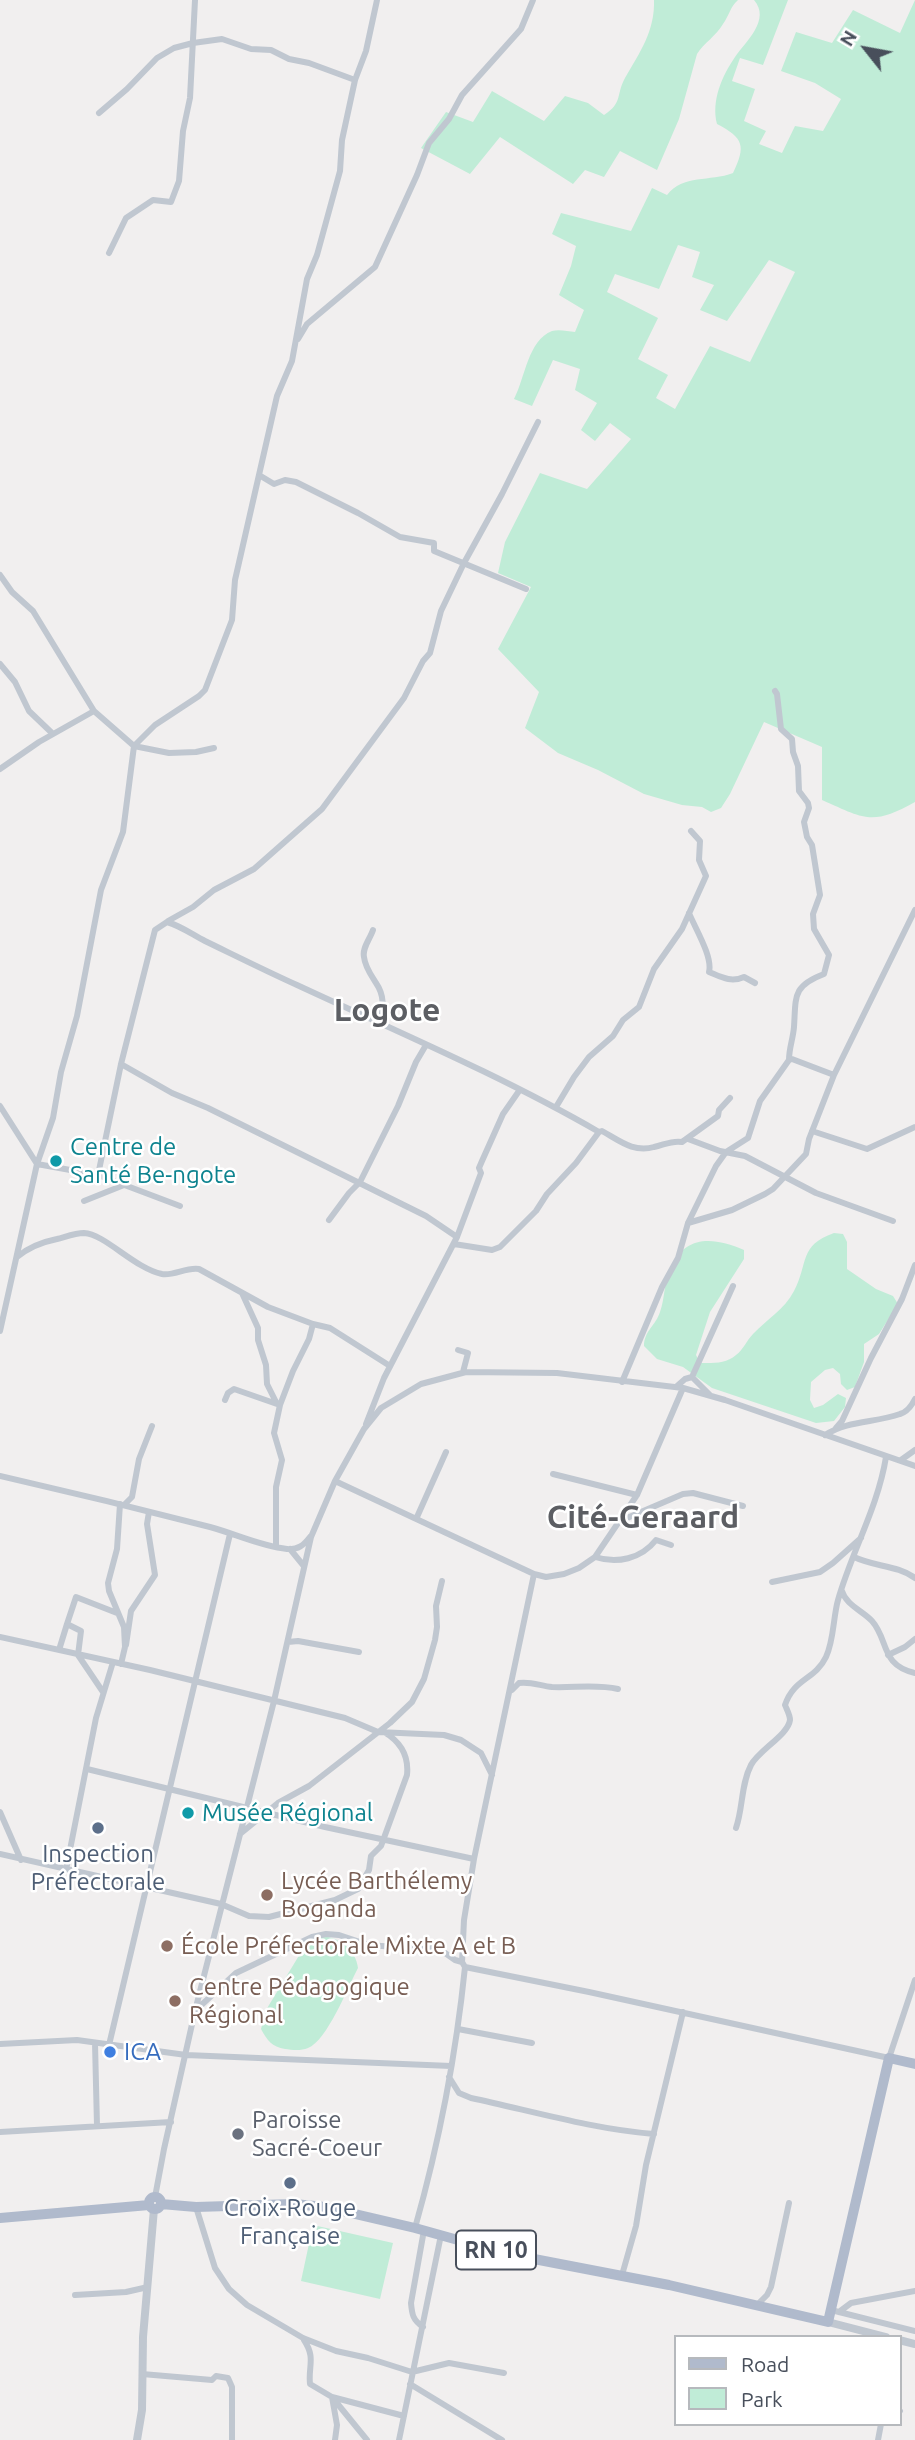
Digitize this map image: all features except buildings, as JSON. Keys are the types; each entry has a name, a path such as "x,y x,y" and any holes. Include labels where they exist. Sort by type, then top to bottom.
{"main road":[{"path":"828,2322 835,2311 889,2058 915,2064"},
{"name":"RN 10","path":"0,2218 155,2204 196,2207 295,2204 346,2212 420,2229 508,2254 622,2275 828,2322"}],"street":[{"path":"109,253 126,218 153,200 171,202 178,181 183,131 190,98 195,0"},
{"path":"0,1331 37,1164 53,1118 102,890 123,832 134,746 155,725 199,696 212,676 216,658 232,620 234,580 277,396 290,365 307,279 317,255 340,171 342,140 377,0"},
{"path":"295,344 307,324 375,267 429,143 449,119 462,95 521,29 533,0"},
{"path":"99,113 157,58 174,48 222,39 251,49 271,50 279,56 309,63 355,80"},
{"path":"98,1175 121,1064 155,930 214,890 254,869 322,809 404,698 430,653 440,611 538,422"},
{"path":"260,475 275,484 285,480 296,482 400,537 434,543 434,551 526,589"},
{"path":"0,575 12,592 33,611 94,710 134,746 169,753 214,748"},
{"path":"0,664 15,682 29,711 53,734"},
{"path":"622,1381 662,1287 678,1258 688,1223 716,1166 726,1152 748,1138 760,1101 789,1060 796,999 806,981 824,974 829,955 814,929 813,914 820,895 812,845 804,822 808,803 799,791 798,766 792,738 781,729 775,691"},
{"path":"0,769 94,710"},
{"path":"556,1107 589,1057 613,1036 623,1020 639,1007 654,970 682,929 706,876 699,860 700,841 691,831"},
{"path":"688,1223 732,1210 765,1194 806,1154 834,1075 915,911"},
{"path":"689,913 708,958 709,972 728,980 744,977 755,983"},
{"path":"167,922 296,985 492,1074 519,1091 556,1107 634,1149 648,1149 688,1139 718,1116 719,1110 730,1098"},
{"path":"373,930 363,957 381,993 381,1022"},
{"path":"329,1220 360,1182 426,1045"},
{"path":"789,1060 800,1060 834,1075"},
{"path":"121,1064 172,1093 208,1108 426,1216 455,1240 492,1250 500,1247 536,1211 598,1132"},
{"path":"138,2440 155,2204 195,2011 220,1904 274,1701 303,1564 311,1537 335,1481 364,1429 390,1366 455,1240 481,1173 479,1168 503,1114 519,1091"},
{"path":"0,1107 37,1164 98,1175 180,1206"},
{"path":"812,1131 867,1149 915,1127"},
{"path":"688,1139 745,1156 816,1192 892,1221"},
{"path":"84,1201 124,1185"},
{"path":"17,1257 28,1248 48,1241 81,1233 88,1234 147,1268 170,1274 190,1268 199,1269 268,1307 330,1328 390,1366"},
{"path":"836,1428 892,1322 915,1265"},
{"path":"335,1481 417,1517 534,1574 546,1577 579,1569 595,1557 638,1495 680,1388 685,1379 692,1377 733,1286"},
{"path":"242,1293 264,1352 267,1384 279,1405"},
{"path":"276,1546 276,1487 282,1460 274,1433 279,1405 309,1339 313,1324"},
{"path":"458,1350 468,1353 463,1372"},
{"path":"364,1429 381,1408 421,1384 463,1372 557,1373 680,1388 711,1396 915,1466"},
{"path":"692,1377 711,1396"},
{"path":"225,1400 228,1393 234,1390 279,1405"},
{"path":"825,1435 836,1428 902,1414 915,1399"},
{"path":"125,1647 124,1627 108,1583 117,1549 122,1505 132,1497 139,1459 152,1426"},
{"path":"901,1460 915,1450"},
{"path":"417,1517 446,1452"},
{"path":"736,1828 750,1766 785,1730 790,1717 785,1705 796,1684 822,1665 829,1650 837,1602 882,1481 886,1457"},
{"path":"553,1474 638,1495"},
{"path":"0,1476 290,1549 304,1545 311,1537"},
{"path":"620,1521 683,1494 693,1493 743,1506"},
{"path":"132,1497 141,1510"},
{"path":"121,1664 129,1633 131,1611 155,1575 148,1534 149,1513"},
{"path":"108,2045 230,1534"},
{"path":"772,1582 820,1572 861,1538"},
{"path":"595,1557 617,1561 640,1553 656,1540 671,1545"},
{"path":"290,1549 303,1564"},
{"path":"855,1557 878,1566 904,1570 915,1578"},
{"path":"423,2327 412,2315 411,2303 420,2229 458,2029 464,1920 474,1859 534,1574"},
{"path":"238,1836 266,1812 309,1786 381,1732 416,1696 424,1679 435,1640 436,1606 442,1581"},
{"path":"842,1589 844,1598 874,1623 888,1655 905,1671 915,1673"},
{"path":"59,1650 76,1597 117,1613"},
{"path":"67,1625 81,1631 78,1655 93,1673 103,1692"},
{"path":"0,1637 345,1718 381,1732 397,1742 403,1749 408,1767 405,1783 381,1846 371,1856 369,1870 358,1889 352,1894 269,1917 249,1916 220,1904 0,1854"},
{"path":"888,1655 915,1639"},
{"path":"288,1642 298,1641 359,1652"},
{"path":"66,1870 96,1718 113,1662"},
{"path":"510,1692 519,1682 550,1687 604,1686 618,1689"},
{"path":"381,1732 434,1734 461,1740 484,1756 493,1776"},
{"path":"88,1769 383,1840 474,1859"},
{"path":"0,1812 21,1860"},
{"path":"195,2011 236,1973 312,1937 326,1934 339,1935 369,1945 438,1948 463,1965 889,2058 915,1980"},
{"path":"622,2275 636,2225 683,2012"},
{"path":"458,2029 531,2043"},
{"path":"0,2044 76,2040 186,2055 450,2066"},
{"path":"95,2043 97,2126"},
{"path":"449,2077 459,2094 471,2098 595,2127 654,2134"},
{"path":"0,2133 171,2122"},
{"path":"757,2305 771,2287 789,2203"},
{"path":"196,2207 215,2268 229,2289 247,2305 303,2338 336,2351 412,2372 449,2363 504,2373"},
{"path":"398,2440 441,2235"},
{"path":"75,2295 127,2292 148,2287"},
{"path":"835,2311 852,2303 915,2291"},
{"path":"835,2311 915,2331"},
{"path":"828,2322 878,2335"},
{"path":"303,2338 311,2350 313,2360 310,2384 332,2397 404,2416"},
{"path":"142,2374 212,2380 216,2376 228,2378 232,2388 232,2440"},
{"path":"410,2384 502,2440"},
{"path":"332,2397 337,2425 335,2440"},
{"path":"332,2397 367,2440"}],"green space":[{"path":"654,0 738,0 720,28 697,54 679,119 657,170 620,151 604,177 585,170 573,184 500,137 470,174 421,148 446,112 473,122 492,91 544,121 565,96 588,103 604,115 617,102 622,84 646,41 652,22"},
{"path":"754,0 788,0 763,65 740,58 732,81 755,89 744,121 766,131 759,144 782,153 795,126 823,131 841,99 815,83 781,71 796,32 832,43 853,10 900,33 915,0 915,802 878,817 849,812 822,800 822,747 764,722 721,808 711,812 702,807 682,805 644,794 558,753 525,728 539,692 498,649 531,587 498,573 505,542 540,473 587,489 631,439 610,423 595,441 581,430 597,403 575,390 580,369 553,360 532,406 514,399 537,342 552,331 575,332 584,310 559,295 576,246 552,234 561,213 631,231 652,188 667,195 673,188 689,181 733,173 740,156 740,144 733,134 717,124 715,106 722,80 730,64 755,30 760,15","holes":["678,245 700,252 692,277 714,285 700,310 727,321 769,260 795,272 750,362 710,346 675,409 656,398 668,375 638,359 658,318 607,292 615,274 659,289"]},
{"path":"834,1233 843,1234 847,1242 847,1269 876,1289 893,1296 898,1304 879,1334 864,1344 864,1362 855,1387 847,1390 841,1384 840,1374 833,1368 825,1370 811,1382 810,1400 814,1408 838,1394 846,1398 845,1407 834,1421 816,1423 712,1388 683,1367 657,1359 644,1346 646,1336 660,1312 670,1269 676,1258 692,1244 711,1241 744,1250 744,1259 710,1312 696,1355 700,1363 714,1363 736,1355 753,1334 785,1304 799,1281 809,1250"},
{"path":"323,1936 335,1939 351,1950 358,1968 330,2025 315,2043 299,2050 277,2047 261,2029 266,2010 306,1944"},
{"path":"313,2225 393,2243 380,2299 301,2281"}],"place":[{"name":"Centre de Santé Be-ngote","path":"56,1161"},
{"name":"Musée Régional","path":"188,1813"},
{"name":"Inspection Préfectorale","path":"98,1828"},
{"name":"Lycée Barthélemy Boganda","path":"267,1895"},
{"name":"École Préfectorale Mixte A et B","path":"167,1946"},
{"name":"Centre Pédagogique Régional","path":"175,2001"},
{"name":"ICA","path":"110,2052"},
{"name":"Paroisse Sacré-Coeur","path":"238,2134"},
{"name":"Croix-Rouge Française","path":"290,2183"}],"district":[{"name":"Logote","path":"387,1010"},
{"name":"Cité-Geraard","path":"643,1517"}]}
